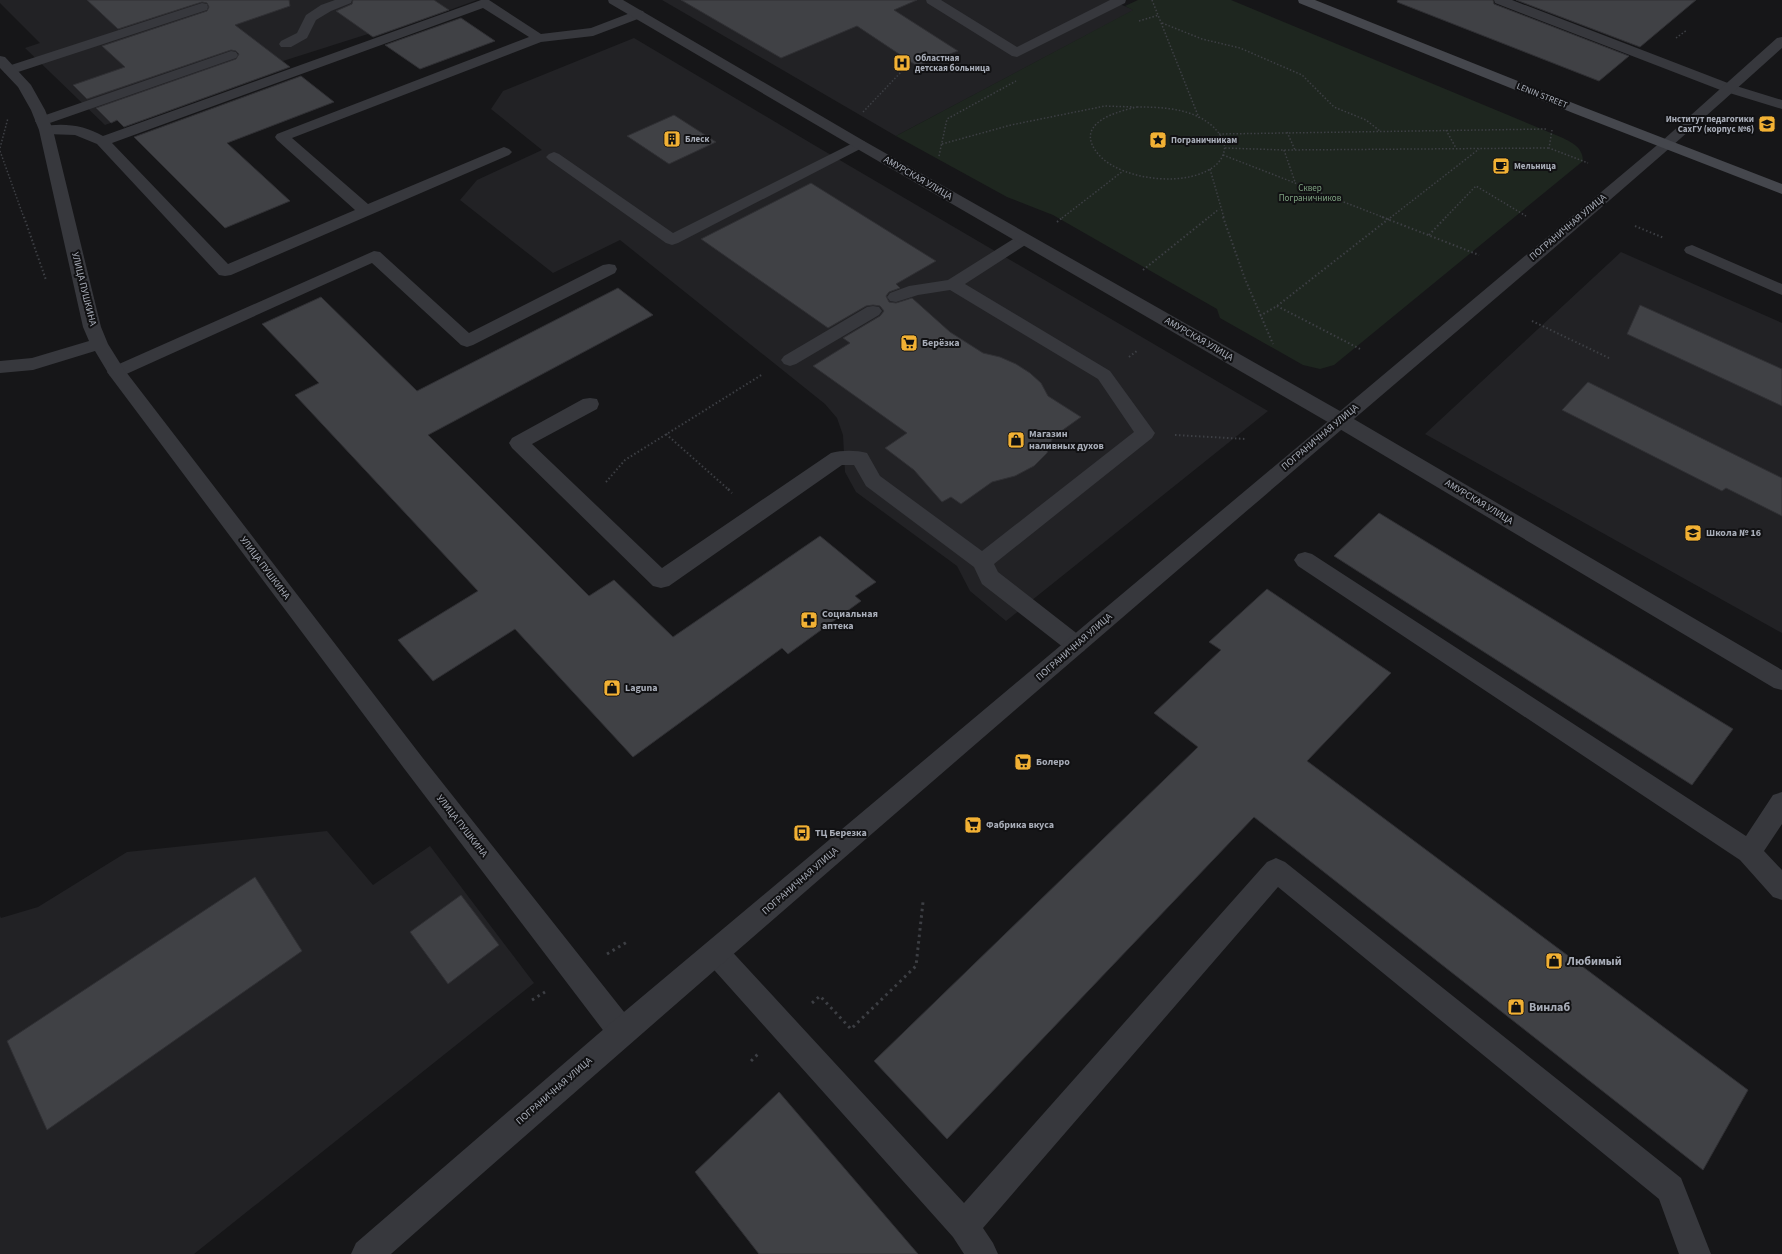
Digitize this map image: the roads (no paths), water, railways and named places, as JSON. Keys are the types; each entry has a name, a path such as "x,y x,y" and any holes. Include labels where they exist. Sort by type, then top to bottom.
{"main road":[{"name":"LENIN STREET","path":"1304,0 1782,189"}],"street":[{"path":"286,44 302,35 311,18 326,8 346,0"},
{"name":"АМУРСКАЯ УЛИЦА","path":"614,0 859,144 1340,420 1782,681"},
{"path":"932,0 1017,53 1120,0"},
{"path":"1500,0 1728,88 1782,105"},
{"path":"102,141 484,2 539,38"},
{"path":"5,65 202,7"},
{"path":"366,211 282,137 539,38 593,32 638,14"},
{"name":"ПОГРАНИЧНАЯ УЛИЦА","path":"367,1254 622,1032 1340,420 1667,144 1728,88 1782,42"},
{"path":"44,126 231,55"},
{"name":"УЛИЦА ПУШКИНА","path":"5,65 24,85 38,110 44,126 92,327 99,344 116,372 414,764 622,1032"},
{"path":"44,126 74,129 91,134 102,141 225,271 504,152"},
{"path":"554,157 672,240 859,144"},
{"path":"896,297 915,290 954,284 1024,239"},
{"path":"1692,250 1782,290"},
{"path":"116,372 374,256 467,341 609,269"},
{"path":"954,284 1104,375 1145,433 982,562"},
{"path":"790,360 873,311"},
{"path":"0,367 33,364 99,344"},
{"path":"590,404 519,443 661,580 838,458 860,458 873,481 982,562 990,578 1076,645"},
{"path":"1305,560 1749,852 1782,888"},
{"path":"1749,852 1782,803"},
{"path":"964,1226 1276,870 1670,1189 1695,1254"},
{"path":"716,953 964,1226 982,1254"}],"place":[{"name":"Областная детская больница","path":"902,63"},
{"name":"Институт педагогики СахГУ (корпус №6)","path":"1767,124"},
{"name":"Блеск","path":"672,139"},
{"name":"Пограничникам","path":"1158,140"},
{"name":"Мельница","path":"1501,166"},
{"name":"Берёзка","path":"909,343"},
{"name":"Магазин наливных духов","path":"1016,440"},
{"name":"Школа № 16","path":"1693,533"},
{"name":"Социальная аптека","path":"809,620"},
{"name":"Laguna","path":"612,688"},
{"name":"Болеро","path":"1023,762"},
{"name":"Фабрика вкуса","path":"973,825"},
{"name":"ТЦ Березка","path":"802,833"},
{"name":"Любимый","path":"1554,961"},
{"name":"Винлаб","path":"1516,1007"}],"park label":[{"name":"Сквер Пограничников","path":"1310,194"}]}
